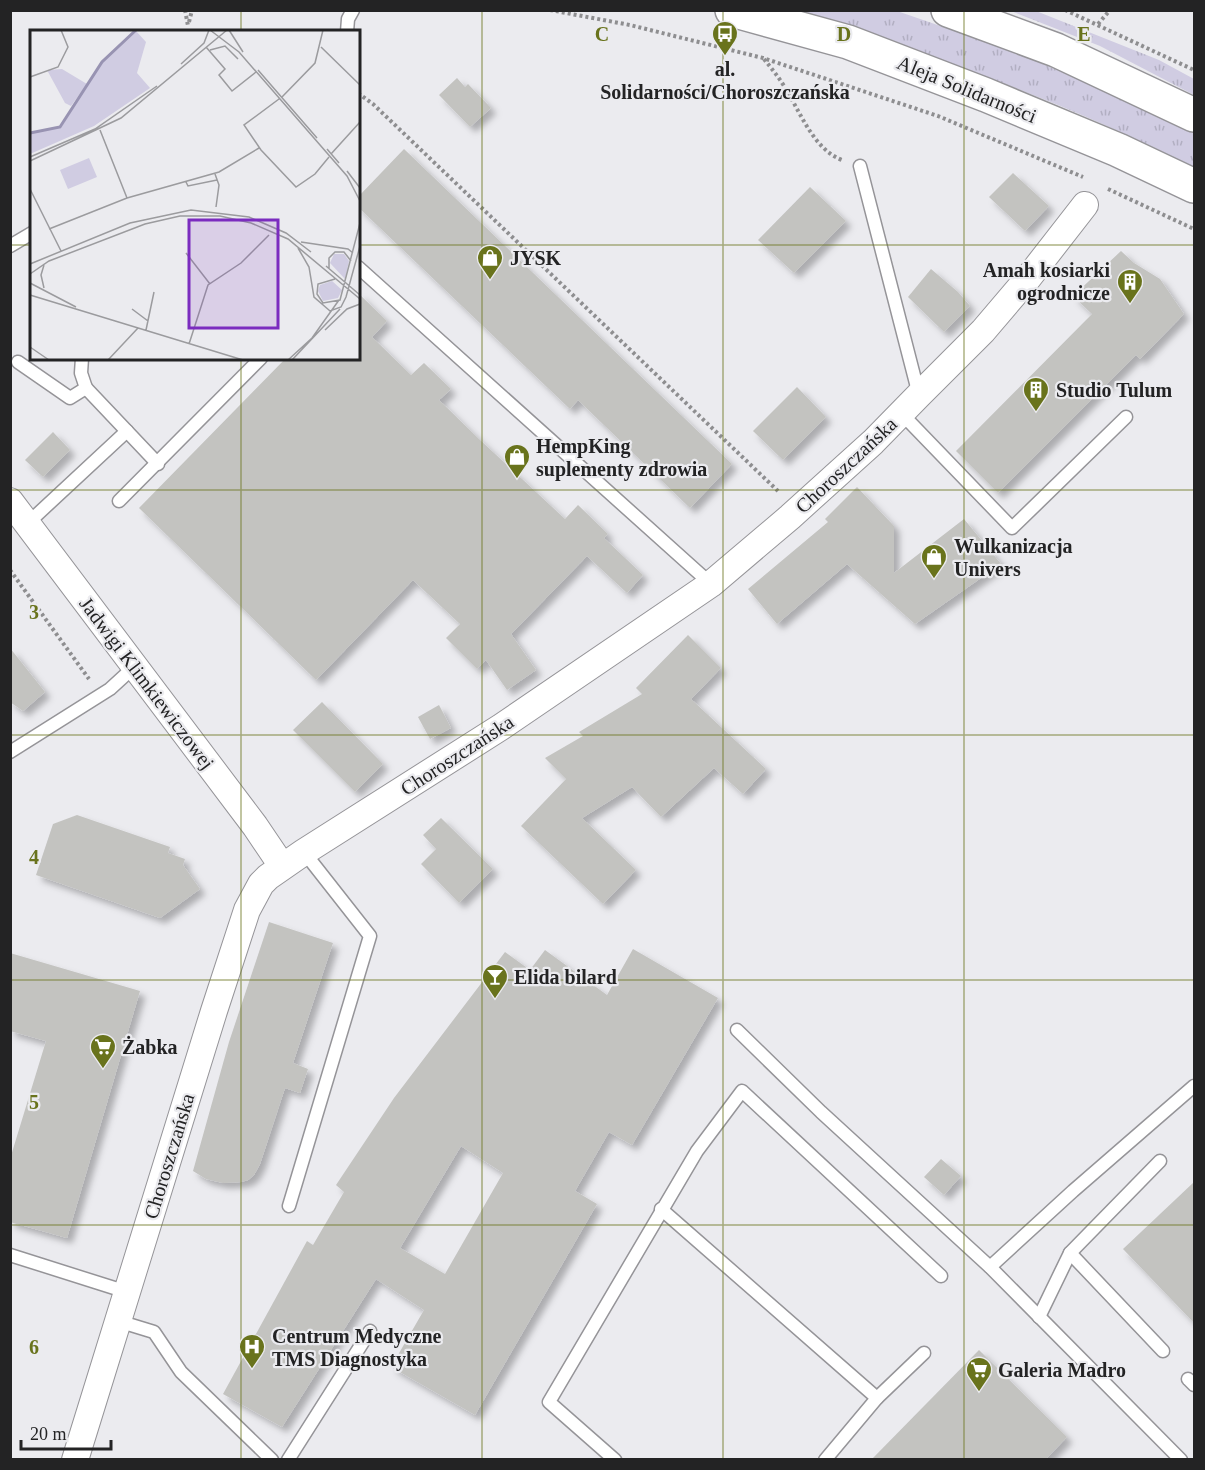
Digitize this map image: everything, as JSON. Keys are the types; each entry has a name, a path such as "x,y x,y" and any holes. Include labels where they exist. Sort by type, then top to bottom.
{"main road":[{"name":"Aleja Solidarności","path":"732,10 848,42 954,82 1118,150 1194,186"},
{"path":"948,10 1056,50 1194,115"}],"street":[{"name":"Choroszczańska","path":"75,1460 247,910 261,884 304,852 501,727 711,584 798,510 919,396 983,331 1085,205"},
{"name":"Jadwigi Klimkiewiczowej","path":"10,501 255,826 282,867"}],"lane":[{"path":"860,166 919,396"},
{"path":"10,246 30,234"},
{"path":"360,269 711,584"},
{"path":"82,360 81,373 86,388 158,464"},
{"path":"119,501 259,360"},
{"path":"18,362 70,398 86,388"},
{"path":"901,413 1012,528 1126,417"},
{"path":"27,523 127,431"},
{"path":"10,752 100,695 134,667"},
{"path":"289,1206 370,936 304,852"},
{"path":"737,1030 821,1112 990,1267 1181,1460"},
{"path":"990,1267 1194,1086"},
{"path":"615,1460 549,1402 697,1151 742,1092 941,1276"},
{"path":"1039,1317 1070,1253 1160,1161"},
{"path":"661,1209 878,1398"},
{"path":"1070,1253 1163,1351"},
{"path":"10,1255 128,1292"},
{"path":"118,1321 154,1332 181,1372 272,1460"},
{"path":"288,1460 370,1331"},
{"path":"825,1460 878,1398 924,1353"}],"path":[{"path":"185,10 188,26 192,10"},
{"path":"550,10 630,25 764,58 938,116 1087,178"},
{"path":"1065,10 1194,70"},
{"path":"1098,24 1110,10"},
{"path":"764,58 784,87 806,127 833,156 860,166"},
{"path":"360,94 373,104 798,510"},
{"path":"1105,187 1194,230"},
{"path":"10,570 100,695"}],"green space":[{"path":"785,11 897,11 1010,50 1155,112 1194,134 1194,167 1044,99 890,43"},
{"path":"1011,11 1036,11 1159,60 1194,79 1194,95 1100,46"}],"building":[{"path":"457,78 465,87 468,84 491,108 470,127 439,95"},
{"name":"JYSK","path":"404,149 732,464 690,508 578,400 570,409 360,209 360,195"},
{"path":"1013,173 1049,206 1025,231 989,197"},
{"path":"810,187 846,221 794,273 758,240"},
{"path":"1121,251 1134,263 1160,279 1184,314 1140,359 1136,355 998,493 956,451 1092,314 1073,296"},
{"path":"931,269 958,292 970,306 944,332 908,297"},
{"path":"360,295 387,321 372,337 411,375 424,363 451,389 439,400 479,439 565,519 578,505 608,534 604,538 643,575 627,593 587,556 511,634 536,670 507,690 486,660 477,669 446,638 460,624 413,580 316,680 139,508 284,360 360,360"},
{"path":"797,387 826,417 783,460 753,431"},
{"path":"53,432 70,450 43,477 25,460"},
{"path":"857,487 894,526 894,573 964,519 1001,564 915,624 847,564 777,624 748,589 828,522 825,519"},
{"path":"688,635 721,668 691,699 766,769 743,794 714,768 661,817 632,787 582,818 636,870 603,904 521,826 566,779 545,758 583,736 579,732 642,694 636,688"},
{"path":"10,648 45,692 23,711 10,702"},
{"path":"322,702 383,764 355,792 293,730"},
{"path":"439,705 451,728 430,739 418,717"},
{"path":"77,815 170,847 168,853 185,859 183,865 200,889 160,918 36,875 53,824"},
{"path":"441,818 493,869 459,903 421,864 436,849 423,835"},
{"path":"269,922 333,943 293,1063 308,1069 300,1093 285,1088 260,1164 254,1175 241,1182 223,1183 206,1179 193,1171 229,1042"},
{"path":"633,949 718,998 632,1145 609,1132 575,1191 597,1204 475,1415 391,1367 424,1310 376,1279 282,1427 223,1394 307,1241 313,1245 344,1192 336,1185 394,1098 505,952 530,970 545,950 607,995","holes":["461,1146 503,1173 445,1274 400,1248"]},
{"path":"10,953 140,991 67,1238 10,1222 10,1159 46,1041 10,1031"},
{"path":"941,1159 961,1176 944,1195 924,1177"},
{"path":"1194,1182 1194,1323 1123,1249"},
{"name":"Galeria Madro","path":"979,1350 1067,1437 1045,1460 871,1460"}],"place":[{"name":"al. Solidarności/Choroszczańska","path":"725,57"},
{"name":"JYSK","path":"490,281"},
{"name":"Amah kosiarki ogrodnicze","path":"1130,305"},
{"name":"Studio Tulum","path":"1036,413"},
{"name":"HempKing suplementy zdrowia","path":"517,480"},
{"name":"Wulkanizacja Univers","path":"934,580"},
{"name":"Elida bilard","path":"495,1000"},
{"name":"Żabka","path":"103,1070"},
{"name":"Centrum Medyczne TMS Diagnostyka","path":"252,1370"},
{"name":"Galeria Madro","path":"979,1393"}]}
